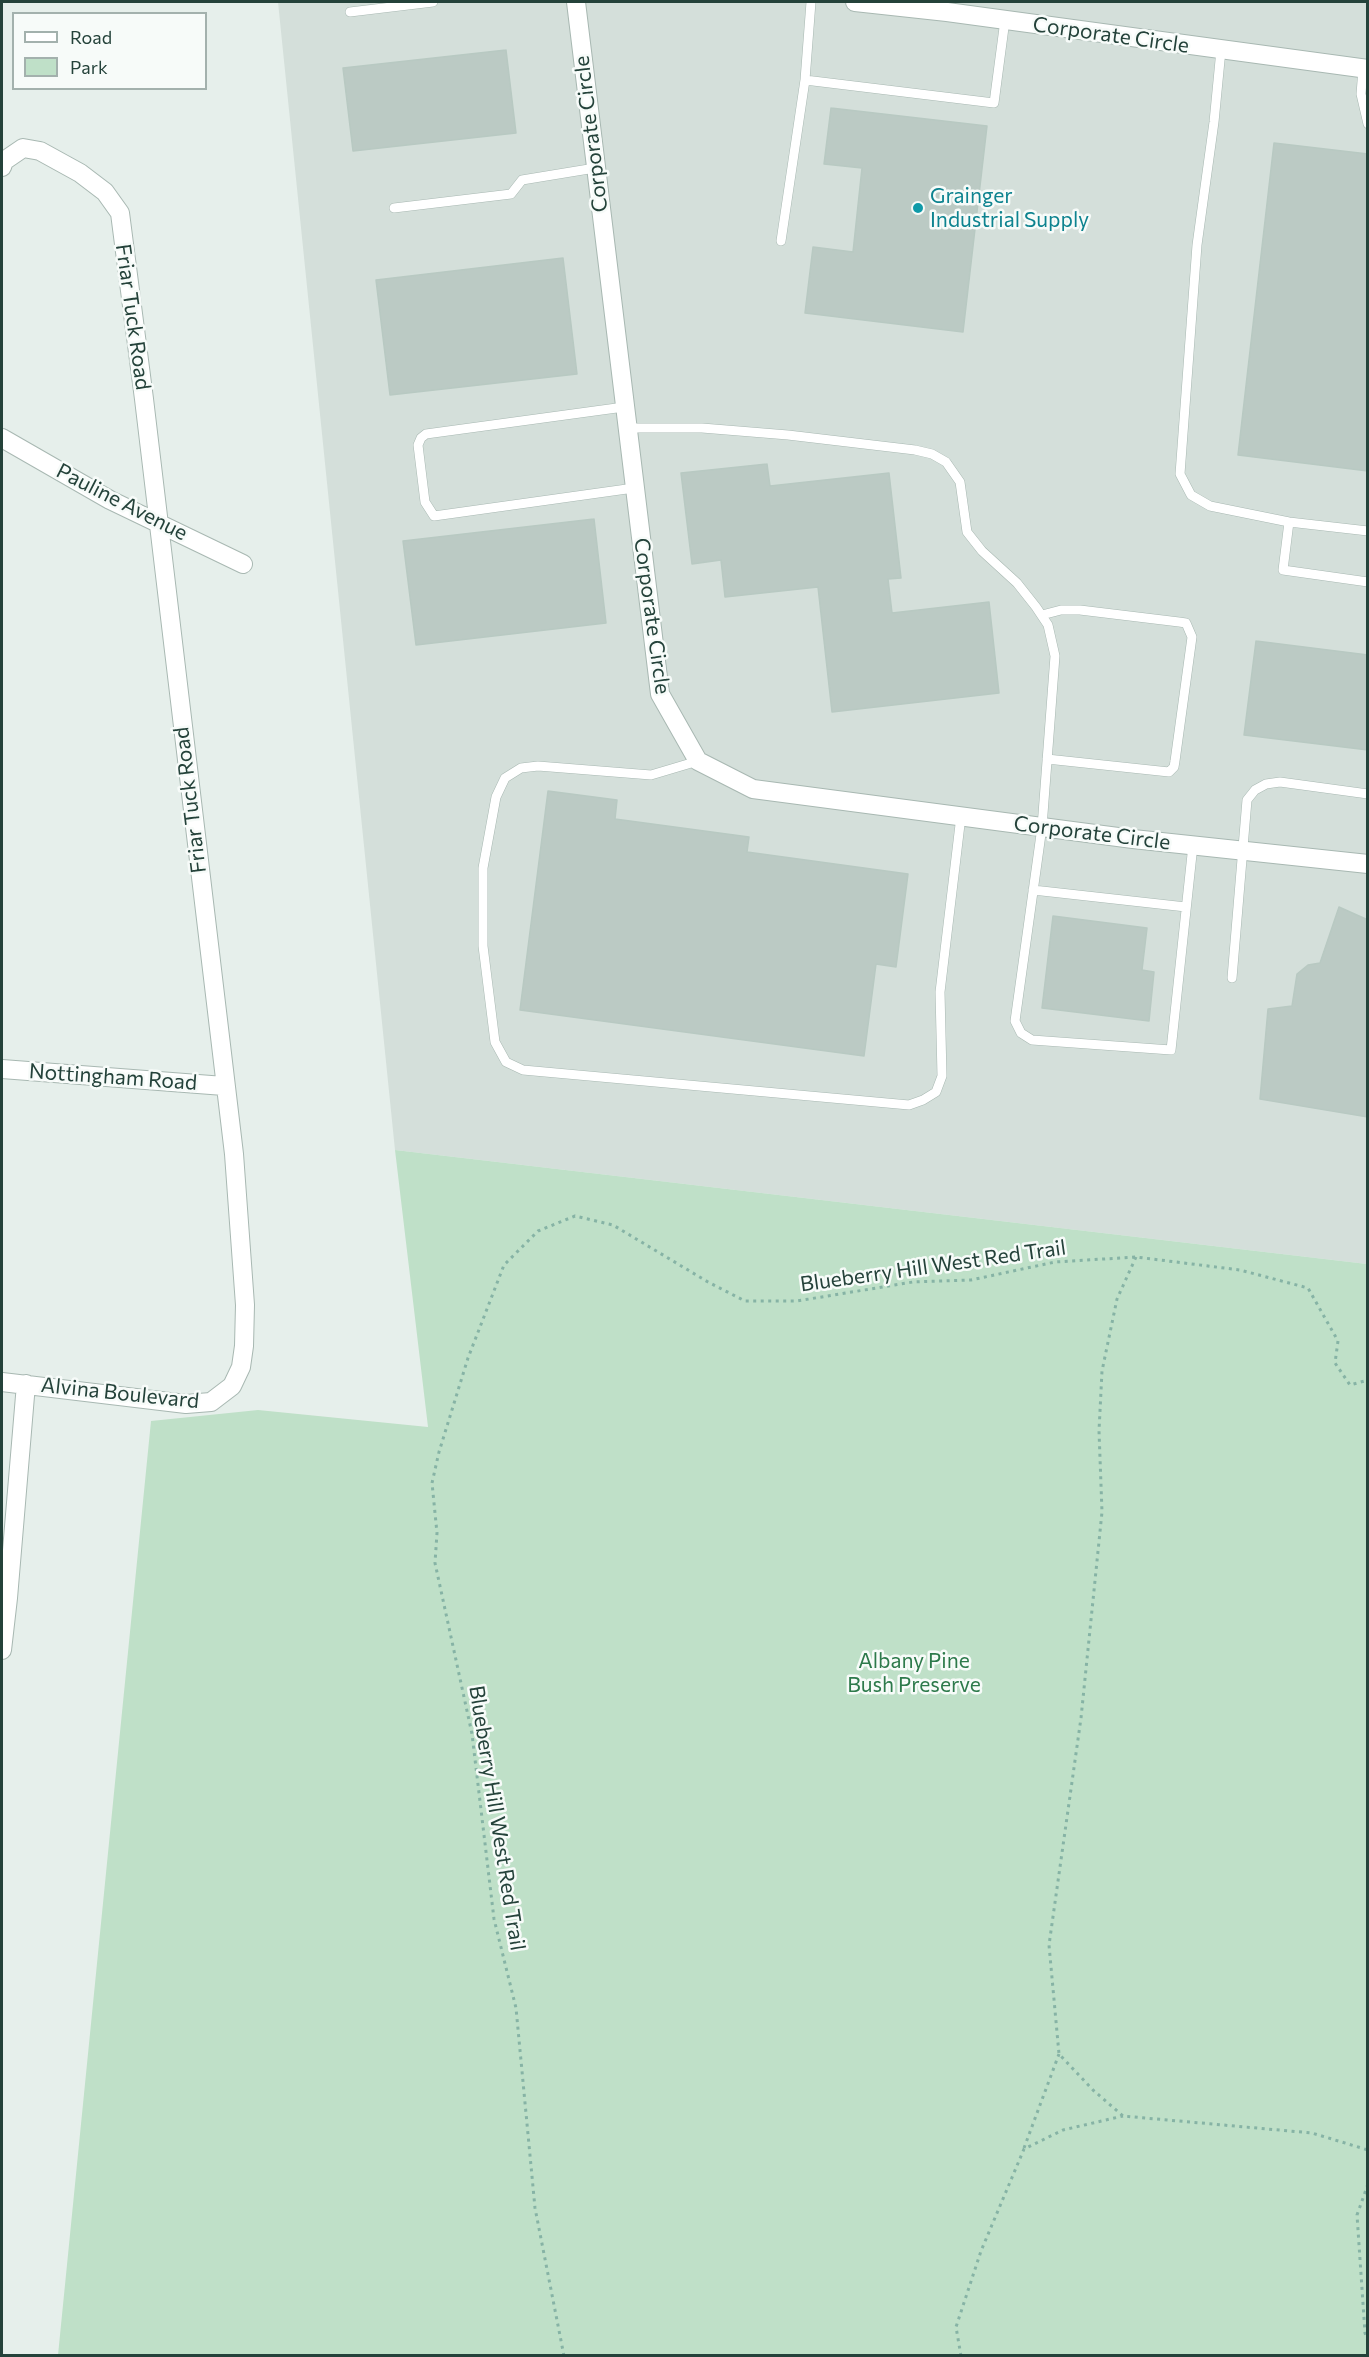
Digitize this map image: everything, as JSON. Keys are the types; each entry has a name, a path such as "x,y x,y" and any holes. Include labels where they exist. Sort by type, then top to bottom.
{"street":[{"name":"Corporate Circle","path":"576,2 660,694 698,761 753,789 1042,827 1368,864"},
{"name":"Corporate Circle","path":"855,2 1365,69"},
{"name":"Friar Tuck Road","path":"2,167 4,161 15,153 23,148 31,148 80,173 105,192 120,213 234,1154 245,1305 241,1367 232,1386"},
{"name":"Pauline Avenue","path":"2,438 110,500 243,564"},
{"name":"Nottingham Road","path":"2,1070 224,1086"},
{"name":"Alvina Boulevard","path":"2,1382 186,1404 211,1402 232,1386"},
{"path":"2,1650 26,1384"}],"lane":[{"path":"350,12 434,2"},
{"path":"781,241 805,80 811,2"},
{"path":"805,80 994,103 1005,20"},
{"path":"1221,50 1214,122 1197,245 1180,474 1191,495 1210,506 1289,522 1368,531"},
{"path":"1365,69 1361,94 1368,124"},
{"path":"394,208 511,194 522,180 595,168"},
{"path":"624,407 426,434 418,445 425,502 434,516 634,488"},
{"path":"627,428 702,428 788,435 932,454 946,462 960,482 967,532 982,551 1017,583 1042,615 1048,625 1055,656 1042,827 1015,1021 1021,1033 1032,1040 1172,1050 1192,845"},
{"path":"1289,522 1282,570 1368,582"},
{"path":"1042,615 1061,609 1080,610 1186,623 1192,637 1174,767 1169,772 1047,759"},
{"path":"698,761 651,775 538,766 521,768 505,778 496,797 483,868 483,946 495,1042 506,1062 524,1070 909,1106 923,1100 936,1092 942,1076 940,992 961,816"},
{"path":"1232,978 1247,800 1255,790 1266,784 1280,782 1368,794"},
{"path":"1033,890 1186,907"}],"path":[{"name":"Blueberry Hill West Red Trail","path":"564,2355 535,2208 516,2008 494,1919 472,1734 435,1563 436,1533 432,1483 439,1452 468,1358 504,1265 538,1231 575,1216 614,1225 708,1282 745,1301 797,1301 913,1282 971,1280 1055,1262 1136,1257 1240,1270 1308,1287 1338,1341 1335,1363 1350,1385 1368,1380"},
{"path":"961,2355 956,2327 981,2251 1024,2149 1059,2054 1048,1945 1081,1718 1102,1512 1099,1431 1102,1371 1118,1299 1136,1257"},
{"path":"1059,2054 1093,2090 1123,2116"},
{"path":"1024,2149 1063,2130 1123,2116 1312,2133 1368,2150"},
{"path":"1368,2184 1357,2215 1365,2333 1368,2341"}],"shaded area":[{"path":"278,2 1367,2 1367,1264 395,1150"}],"green space":[{"name":"Albany Pine Bush Preserve","path":"395,1150 1367,1264 1367,2355 58,2355 151,1421 258,1410 428,1427"}],"building":[{"path":"506,50 516,133 353,151 343,68"},
{"name":"Grainger Industrial Supply","path":"831,108 987,126 963,332 805,313 813,247 853,252 862,168 824,164"},
{"path":"1274,143 1368,154 1368,471 1238,455"},
{"path":"563,258 577,374 390,395 376,280"},
{"path":"767,464 770,486 889,473 901,578 888,579 892,613 989,602 999,693 832,712 818,587 725,597 721,560 692,564 681,473"},
{"path":"594,519 606,623 416,645 403,541"},
{"path":"1256,641 1368,655 1368,750 1244,735"},
{"path":"548,791 617,800 615,819 749,837 747,852 908,874 896,967 876,964 864,1056 520,1010"},
{"path":"1339,907 1368,920 1368,1117 1260,1099 1268,1009 1292,1006 1297,974 1308,965 1320,963"},
{"path":"1053,916 1147,928 1142,970 1154,972 1149,1021 1042,1008"}],"place":[{"name":"Grainger Industrial Supply","path":"918,208"}]}
